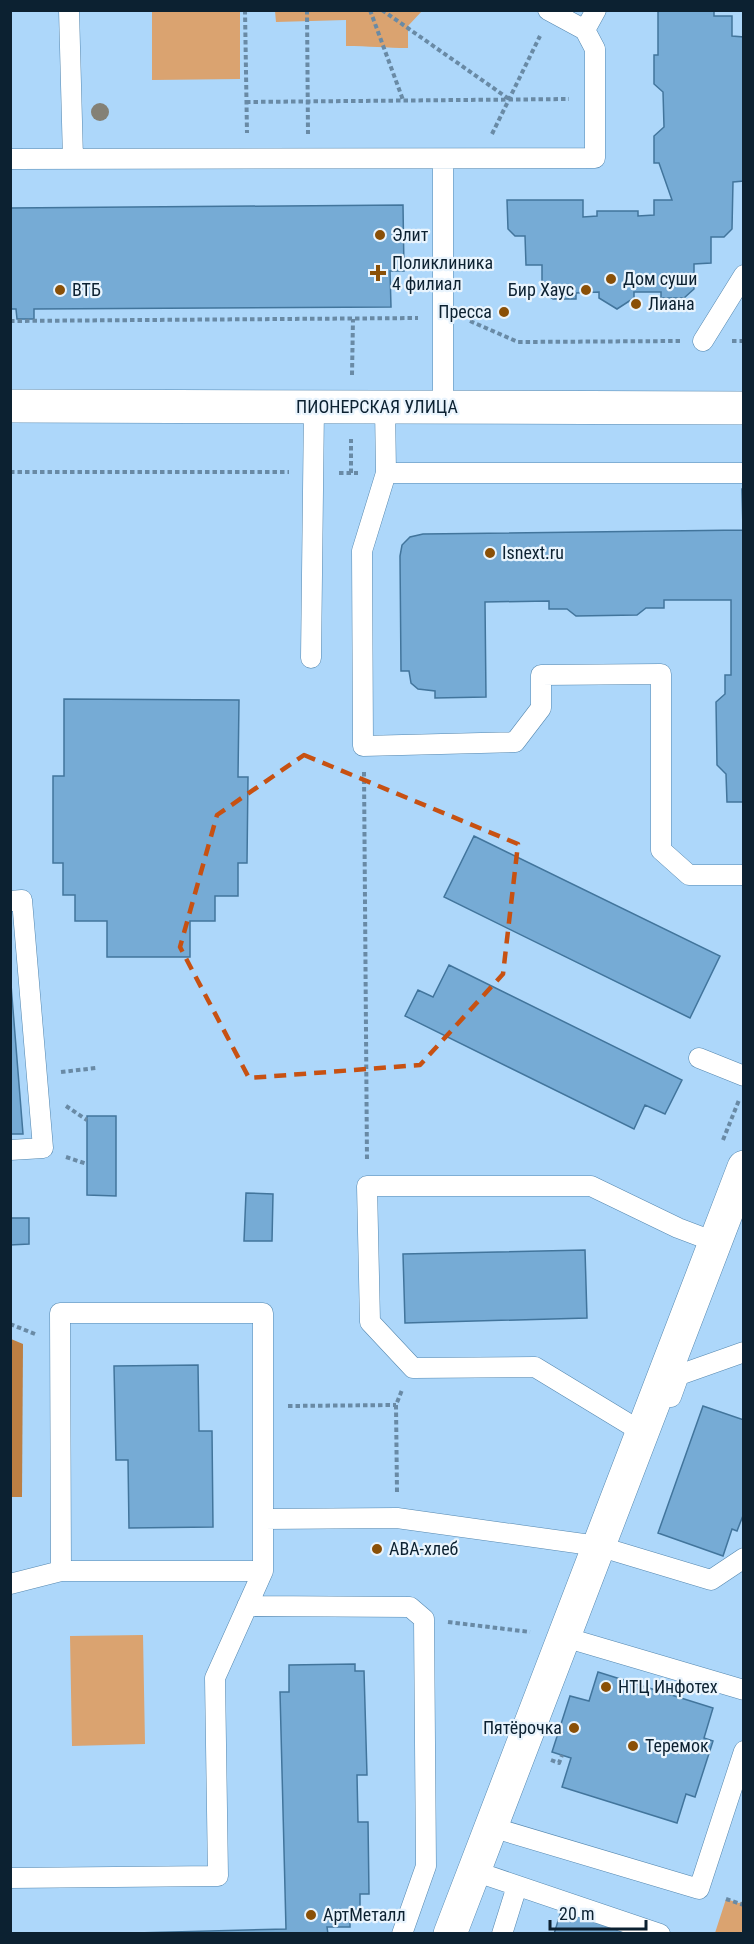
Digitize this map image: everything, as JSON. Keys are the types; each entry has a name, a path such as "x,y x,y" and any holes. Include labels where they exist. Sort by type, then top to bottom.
{"street":[{"name":"ПИОНЕРСКАЯ УЛИЦА","path":"10,406 744,408"},
{"path":"450,1934 564,1637 605,1548 642,1432 744,1167"}],"lane":[{"path":"69,10 72,159"},
{"path":"585,30 596,10"},
{"path":"10,159 595,158 595,50 585,30 550,11"},
{"path":"442,407 443,159"},
{"path":"703,341 744,275"},
{"path":"311,658 314,407"},
{"path":"385,407 386,473 362,551 363,746 515,742 541,708 541,675 661,674 661,850 689,875 744,875"},
{"path":"386,473 744,473"},
{"path":"10,901 22,900 43,1148 10,1150"},
{"path":"699,1058 744,1076"},
{"path":"642,1432 535,1367 412,1368 370,1322 367,1186 591,1186 678,1228 715,1242"},
{"path":"10,1878 218,1876 215,1678 263,1571 263,1312 60,1312 61,1571"},
{"path":"605,1548 679,1375 744,1352"},
{"path":"263,1519 397,1518 605,1548 711,1580 744,1558"},
{"path":"10,1584 61,1571 263,1571"},
{"path":"247,1606 410,1607 424,1619 426,1866 402,1934"},
{"path":"564,1637 744,1690"},
{"path":"491,1827 699,1889 744,1751"},
{"path":"474,1871 660,1934"},
{"path":"502,1934 518,1886"}],"path":[{"path":"245,10 247,159"},
{"path":"307,10 308,159"},
{"path":"370,10 404,100"},
{"path":"382,10 509,99"},
{"path":"479,159 550,11"},
{"path":"246,102 595,98"},
{"path":"10,321 461,318 518,342 744,341"},
{"path":"10,472 386,473"},
{"path":"363,746 367,1186"},
{"path":"37,1075 96,1068"},
{"path":"397,1518 396,1406 412,1368"},
{"path":"263,1406 396,1406"},
{"path":"424,1619 564,1637"},
{"path":"726,1899 744,1905"}],"highlighted area":[{"path":"304,755 518,844 503,974 420,1065 249,1078 180,947 217,815"}],"shaded area":[{"path":"275,10 422,11 408,26 408,48 346,46 346,20 276,22"},
{"path":"152,11 240,11 240,79 152,80"},
{"path":"11,1339 23,1344 22,1497 11,1497"},
{"path":"143,1635 145,1744 72,1746 70,1636"},
{"path":"726,1899 739,1903 743,1901 743,1933 715,1933"}],"building":[{"path":"658,10 714,10 714,16 732,16 732,36 744,37 744,181 733,182 732,229 724,237 711,237 711,263 694,264 694,289 684,298 661,298 661,292 634,292 634,298 617,309 599,298 599,292 576,293 576,299 553,299 542,291 542,265 526,265 525,236 515,236 508,229 507,200 583,200 583,217 597,216 597,211 638,211 638,216 654,215 654,200 672,200 659,163 654,163 654,136 664,127 663,92 654,84 654,55 658,55"},
{"path":"403,205 404,271 390,271 391,307 34,309 34,319 17,319 16,309 10,309 10,208"},
{"path":"742,489 744,489 744,802 727,802 726,774 717,765 716,702 725,694 725,675 731,675 731,600 664,600 664,608 646,608 637,615 576,616 567,609 549,609 549,601 485,602 486,697 435,698 435,691 418,689 411,683 409,671 401,671 400,556 402,545 410,537 423,534 743,530"},
{"path":"64,699 239,700 238,777 248,777 247,863 238,863 238,896 215,896 215,921 190,921 190,957 107,957 107,921 75,921 75,895 63,895 63,863 53,863 53,776 64,776"},
{"path":"474,836 720,956 690,1018 444,897"},
{"path":"449,965 682,1080 665,1114 645,1105 634,1129 405,1016 418,990 433,997"},
{"path":"10,972 23,1134 10,1134"},
{"path":"87,1116 116,1116 116,1196 87,1195"},
{"path":"246,1193 273,1194 272,1241 244,1241"},
{"path":"10,1218 29,1218 29,1244 10,1245"},
{"path":"585,1250 587,1318 405,1323 403,1254"},
{"path":"198,1365 199,1431 212,1431 213,1527 129,1528 128,1460 116,1460 114,1366"},
{"path":"703,1406 744,1420 744,1513 737,1531 732,1529 723,1556 658,1533"},
{"path":"355,1664 355,1671 364,1671 367,1775 357,1775 358,1822 368,1822 369,1894 360,1894 360,1909 350,1910 350,1927 327,1927 328,1934 98,1934 286,1929 280,1692 289,1692 289,1665"},
{"name":"Теремок","path":"598,1672 713,1708 704,1738 713,1741 695,1797 686,1794 677,1823 562,1787 571,1758 552,1752 570,1696 589,1701"},
{"path":"562,1908 635,1934 554,1934"}],"place":[{"name":"Элит","path":"380,235"},
{"name":"Поликлиника 4 филиал","path":"378,273"},
{"name":"Дом суши","path":"611,279"},
{"name":"ВТБ","path":"60,290"},
{"name":"Бир Хаус","path":"586,290"},
{"name":"Лиана","path":"636,304"},
{"name":"Пресса","path":"504,312"},
{"name":"Isnext.ru","path":"490,553"},
{"name":"АВА-хлеб","path":"377,1549"},
{"name":"НТЦ Инфотех","path":"606,1687"},
{"name":"Пятёрочка","path":"574,1728"},
{"name":"Теремок","path":"633,1746"},
{"name":"АртМеталл","path":"311,1915"}]}
